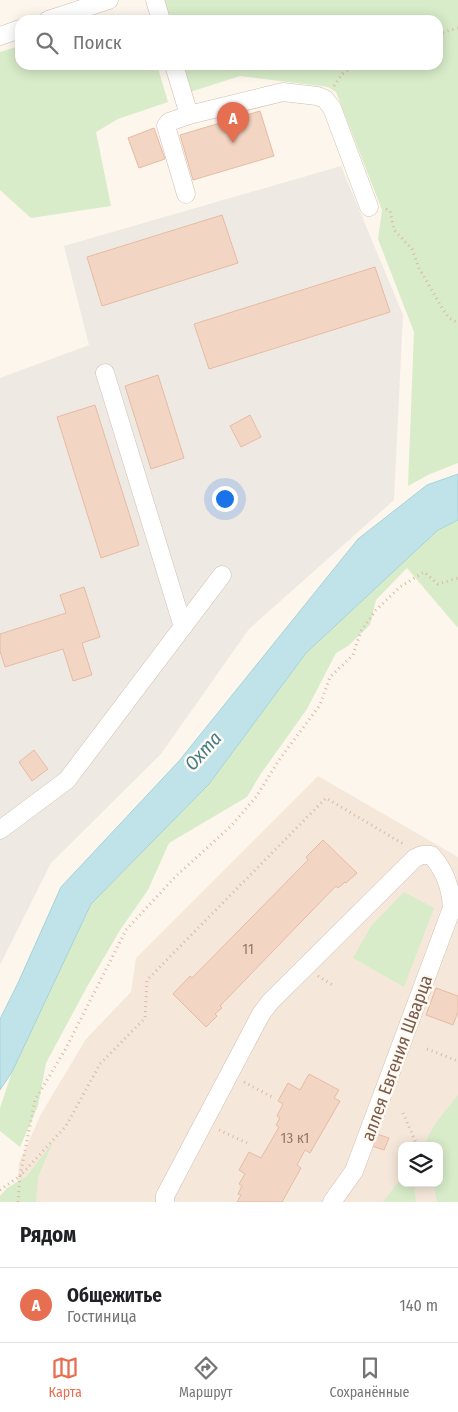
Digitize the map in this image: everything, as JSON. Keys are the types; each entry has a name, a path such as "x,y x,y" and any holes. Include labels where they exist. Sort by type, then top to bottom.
{"street":[{"path":"63,15 109,0"},
{"path":"155,0 160,15"},
{"path":"0,36 15,31"},
{"path":"176,70 189,115"},
{"path":"186,194 166,126 169,122 189,115 283,92 306,94 325,99 332,108 369,207"},
{"path":"105,374 183,627"},
{"path":"0,830 67,780 222,575"},
{"name":"аллея Евгения Шварца","path":"229,1074 261,1014 270,1002 416,858 422,855 430,855 440,865 445,877 452,908 354,1170 332,1202"},
{"path":"165,1202 165,1196 229,1074"}],"path":[{"path":"443,32 458,28"},
{"path":"325,99 342,74 348,70"},
{"path":"369,207 375,211 390,210 394,230 412,249 419,268 442,308 449,318 458,323"},
{"path":"18,1202 20,1176 35,1100 65,1050 126,930 175,877 231,826 256,797 279,760 320,705 330,677 353,655 361,631 376,610 400,587 424,572 438,584 458,578"},
{"path":"0,1190 20,1176 66,1126 100,1064 145,1018 147,980 326,798 409,847"},
{"path":"427,1049 458,1061"},
{"path":"229,1074 272,1097"},
{"path":"403,1113 416,1142"},
{"path":"219,1130 247,1144"}],"shaded area":[{"path":"341,166 403,315 394,500 249,629 161,754 51,863 0,965 0,378 89,345 64,246"},
{"path":"318,776 458,857 458,1202 16,1202 19,1163 41,1114 86,1039 131,992 136,958"}],"green space":[{"path":"162,0 458,0 458,463 430,474 408,486 414,332 378,239 382,210 336,92 328,87 240,76 190,92 183,70 443,70 443,15 166,15"},
{"path":"15,48 15,70 158,70 168,102 118,119 96,132 111,206 31,218 0,190 0,52"},
{"path":"458,520 458,628 407,568 376,600 370,625 348,646 336,653 307,709 260,775 247,797 169,843 148,890 120,930 46,1063 38,1106 20,1147 0,1131 0,1108 12,1072 91,904 209,784 306,653 438,530"},
{"path":"404,892 434,908 404,987 353,958 371,926"},
{"path":"458,1095 458,1202 437,1202 434,1187 443,1187 443,1142 427,1142 434,1126"},
{"path":"53,1142 38,1177 36,1202 0,1202 0,1196 7,1188 27,1176"},
{"path":"398,1182 398,1187 414,1187 416,1202 383,1202"}],"water":[{"name":"Охта","path":"458,474 458,520 438,530 306,653 209,784 91,904 12,1072 0,1090 0,1019 61,887 179,761 358,539 427,485"}],"building":[{"path":"260,111 274,156 193,180 180,135"},
{"path":"154,128 165,159 139,168 128,138"},
{"path":"222,215 238,263 102,306 87,257"},
{"path":"375,267 390,312 209,369 194,324"},
{"path":"158,375 184,458 151,469 125,386"},
{"path":"95,405 139,545 101,558 57,417"},
{"path":"250,415 261,437 241,447 230,426"},
{"path":"84,587 100,637 82,643 92,675 73,681 63,649 5,667 0,651 0,634 66,613 60,595"},
{"path":"34,750 48,769 32,781 19,762"},
{"path":"323,840 357,873 338,888 336,886 220,1006 222,1008 215,1014 217,1016 206,1027 173,994 190,976 192,978 308,860 306,857"},
{"path":"436,988 458,996 458,1012 453,1025 426,1015"},
{"path":"309,1074 339,1090 334,1098 340,1101 310,1153 305,1150 297,1165 301,1168 282,1202 237,1202 241,1195 238,1194 242,1186 239,1184 245,1174 239,1170 249,1152 261,1158 279,1127 276,1125 280,1118 277,1116 283,1104 278,1101 288,1083 300,1090"},
{"path":"377,1134 389,1138 384,1150 372,1146"}],"place":[{"name":"Общежитье","path":"233,143"}]}
